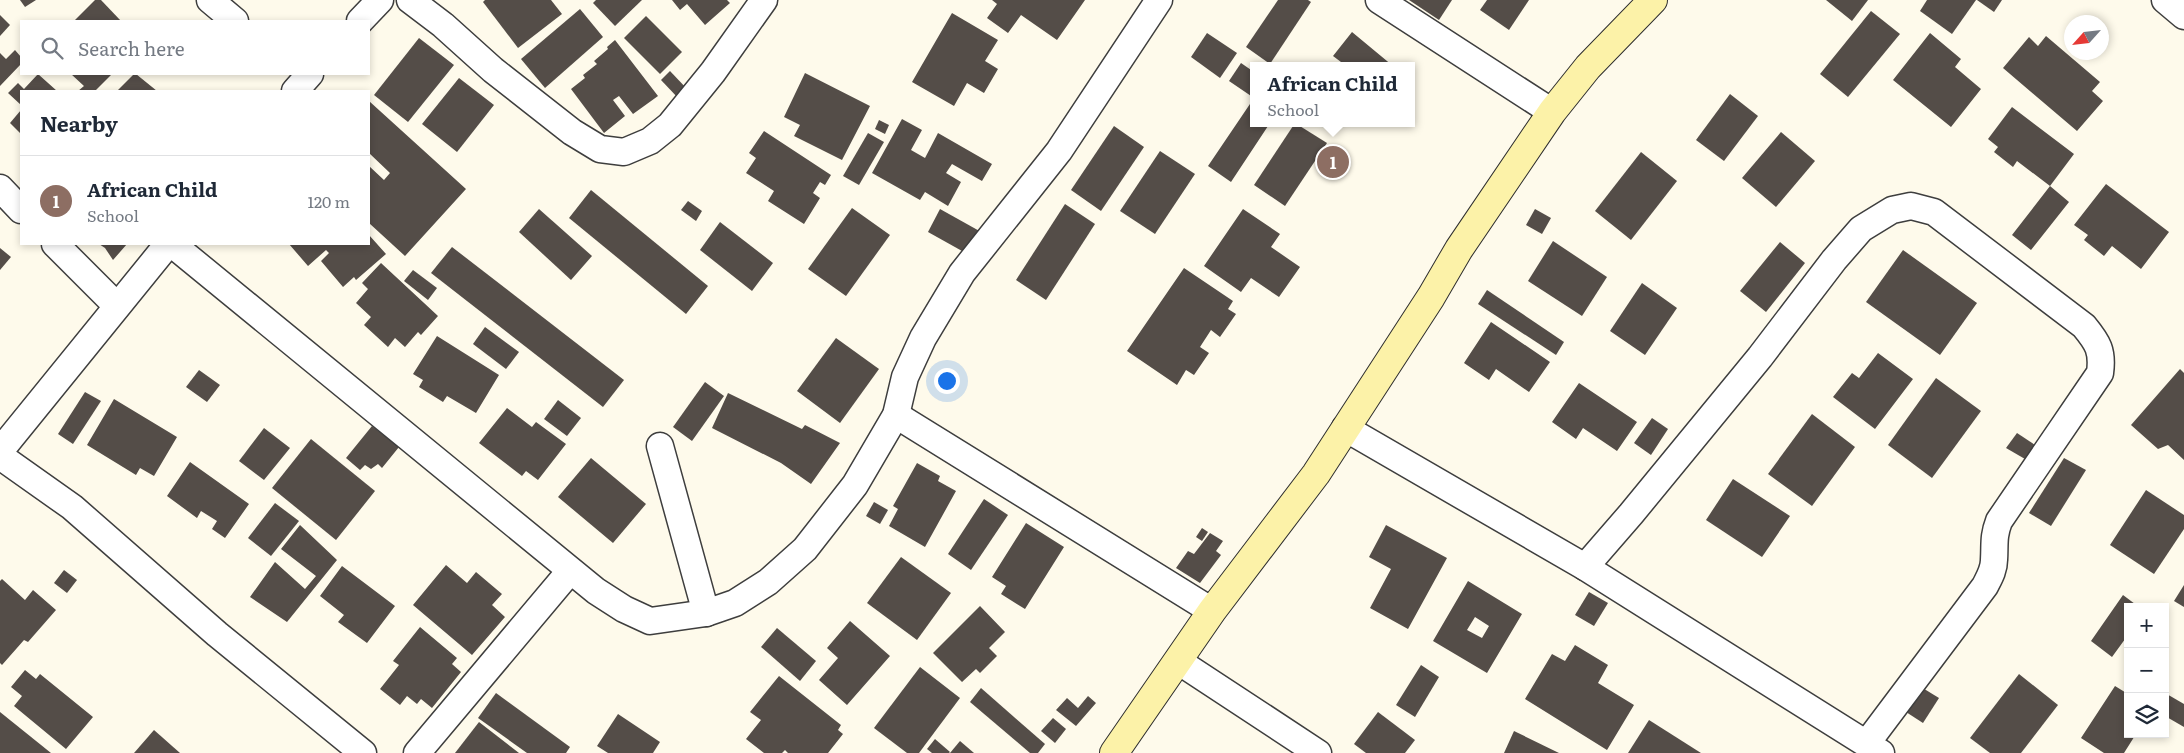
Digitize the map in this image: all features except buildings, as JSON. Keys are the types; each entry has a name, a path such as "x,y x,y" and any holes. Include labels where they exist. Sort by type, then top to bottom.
{"street":[{"path":"210,0 234,20"},
{"path":"361,20 380,0"},
{"path":"410,0 443,25 493,70 572,132 600,149 624,152 650,141 670,125 713,72 764,0"},
{"path":"173,245 570,571 624,609 650,621 706,613 735,603 768,582 805,549 855,485 896,415 905,377 923,338 962,273 1059,151 1160,0"},
{"path":"1379,0 1552,112"},
{"path":"1114,753 1212,611 1316,474 1431,297 1459,249 1552,112 1588,67 1654,0"},
{"path":"2164,0 2184,16"},
{"path":"0,188 20,209"},
{"path":"1345,428 1585,567 1716,651 1874,748 1985,586 1992,573 1994,560 1993,542 1999,521 2100,374 2102,361 2098,342 2084,326 1934,212 1911,206 1892,210 1862,229 1834,260 1724,400 1585,567"},
{"path":"56,245 117,306"},
{"path":"0,451 167,245"},
{"path":"896,415 1212,611"},
{"path":"660,446 706,613"},
{"path":"0,456 72,508 217,634 363,753"},
{"path":"417,753 570,571"},
{"path":"1178,661 1318,753"}],"place":[{"name":"African Child","path":"1333,162"}]}
